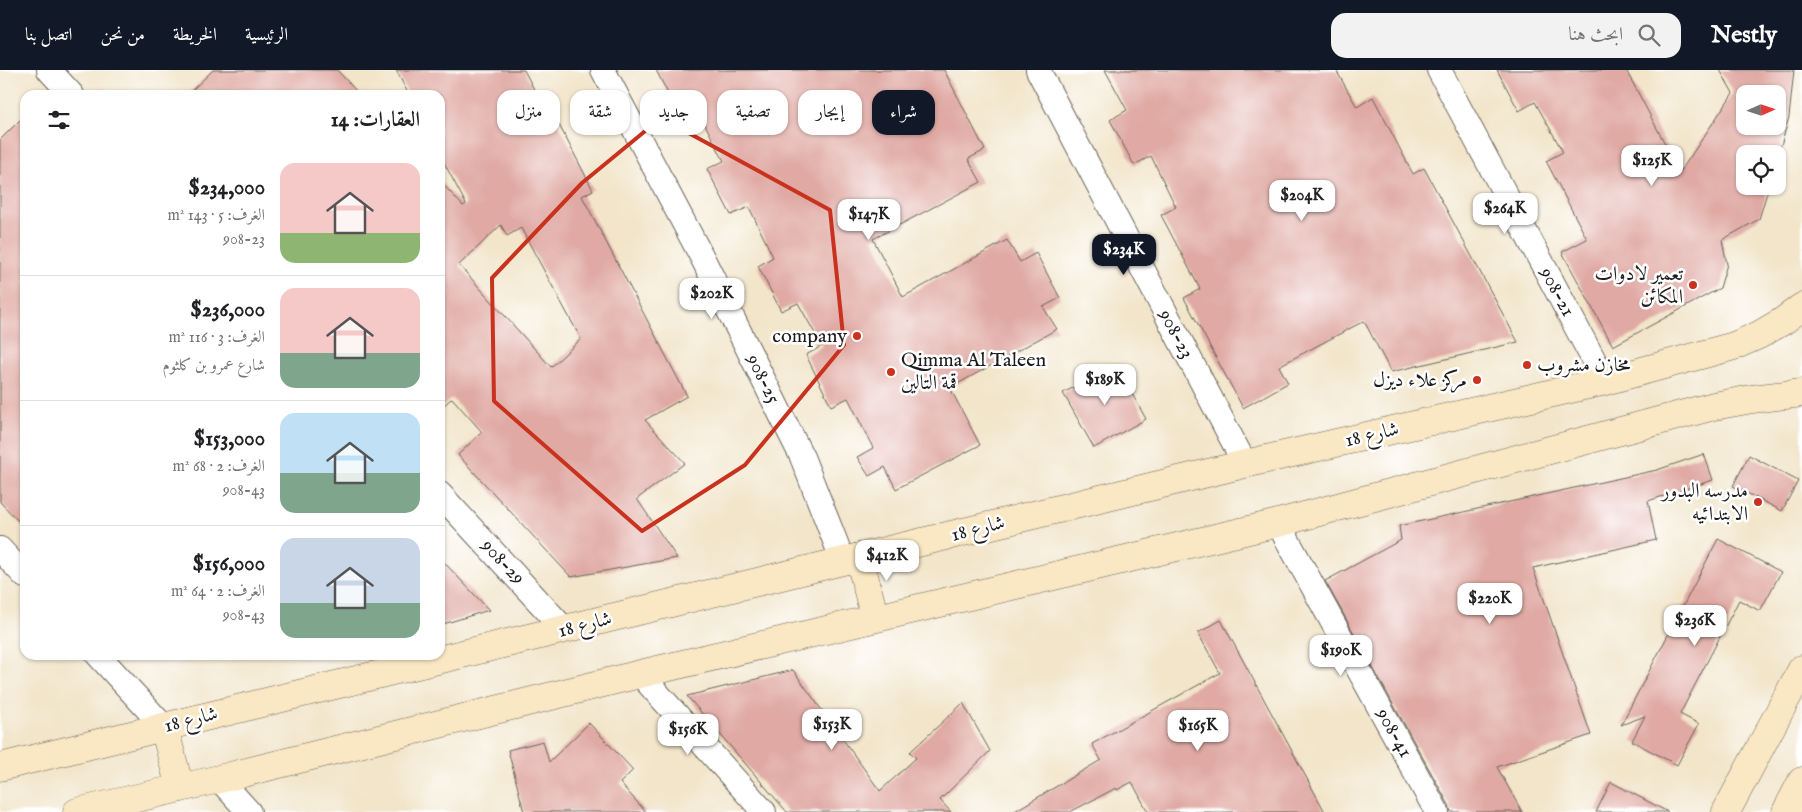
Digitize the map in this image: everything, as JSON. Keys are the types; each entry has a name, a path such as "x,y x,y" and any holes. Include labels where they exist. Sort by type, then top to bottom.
{"street":[{"path":"49,70 67,90"},
{"name":"908-25","path":"603,70 703,259 851,559"},
{"name":"908-23","path":"1038,70 1245,464"},
{"name":"908-21","path":"1440,70 1605,381"},
{"name":"شارع 18","path":"445,659 1245,464 1605,381 1734,346 1759,335 1802,307"},
{"path":"77,812 219,779 640,674 1278,523 1714,406 1802,393"},
{"name":"908-29","path":"445,499 565,630"},
{"name":"908-41","path":"1278,523 1437,812"},
{"path":"0,549 20,571"},
{"path":"851,559 874,618"},
{"path":"103,660 164,727 180,788"},
{"name":"شارع 18","path":"0,767 441,660"},
{"path":"1726,812 1802,669"},
{"path":"640,674 764,812"},
{"path":"219,779 249,812"},
{"path":"1786,812 1802,781"}],"highlighted area":[{"path":"661,118 830,210 844,345 745,465 642,531 494,401 492,278 582,183"}],"building":[{"path":"213,70 337,70 355,90 192,90"},
{"path":"396,70 524,70 534,90 497,90 497,135 560,135 560,127 593,190 582,196 687,396 645,420 685,463 637,499 677,558 571,577 458,455 482,432 452,398 445,404 445,186 463,206 466,204 445,164 445,90 406,90","holes":["501,225 507,236 521,228 581,339 551,367 459,265"]},
{"path":"656,70 944,70 985,150 968,159 981,182 873,239 903,297 1007,240 1020,262 1036,253 1060,298 1043,307 1057,329 950,388 980,445 896,489 885,467 869,476 857,457 873,448 848,398 831,406 806,355 822,346 798,303 781,311 758,266 773,257 749,207 731,215 707,169 724,161 707,128 707,90 666,90"},
{"path":"1105,70 1336,70 1357,107 1373,97 1413,174 1424,168 1518,342 1391,372 1364,321 1279,366 1288,383 1243,408 1184,298 1200,289 1161,215 1176,207 1151,156 1134,165 1110,120 1127,110"},
{"path":"1497,70 1626,70 1680,172 1733,93 1720,70 1794,70 1789,117 1786,128 1786,85 1736,85 1736,135 1784,135 1781,145 1736,145 1736,195 1766,195 1759,219 1722,240 1727,264 1720,288 1613,346 1562,252 1587,239 1546,161 1563,152 1535,102 1519,111"},
{"path":"20,120 20,523 0,502 0,140"},
{"path":"1116,365 1146,419 1094,448 1063,393"},
{"path":"1704,454 1713,480 1648,501 1656,540 1533,568 1591,735 1497,767 1522,812 1451,812 1449,805 1325,581 1401,540 1399,526 1657,470"},
{"path":"1749,455 1798,481 1782,511 1733,486"},
{"path":"1718,539 1781,572 1760,611 1739,600 1680,714 1699,724 1677,765 1632,741 1645,716 1621,725"},
{"path":"445,563 489,610 445,623"},
{"path":"1221,620 1325,812 1148,812 1132,782 1117,790 1116,788 1070,812 1013,812 1101,760 1092,744 1220,673 1198,633"},
{"path":"793,670 880,791 916,758 910,752 963,703 990,751 940,800 951,812 787,812 687,696"},
{"path":"589,723 633,770 620,783 646,812 524,812 508,750 543,741 549,762"},
{"path":"1611,782 1668,812 1596,812"}],"place":[{"name":"تعمير لادوات المكائن","path":"1693,285"},
{"name":"company","path":"857,336"},
{"name":"مخازن مشروب","path":"1527,365"},
{"name":"Qimma Al Taleen قمة التالين","path":"891,372"},
{"name":"مركز علاء ديزل","path":"1477,380"},
{"name":"مدرسه البدور الابتدائيه","path":"1758,502"}]}
